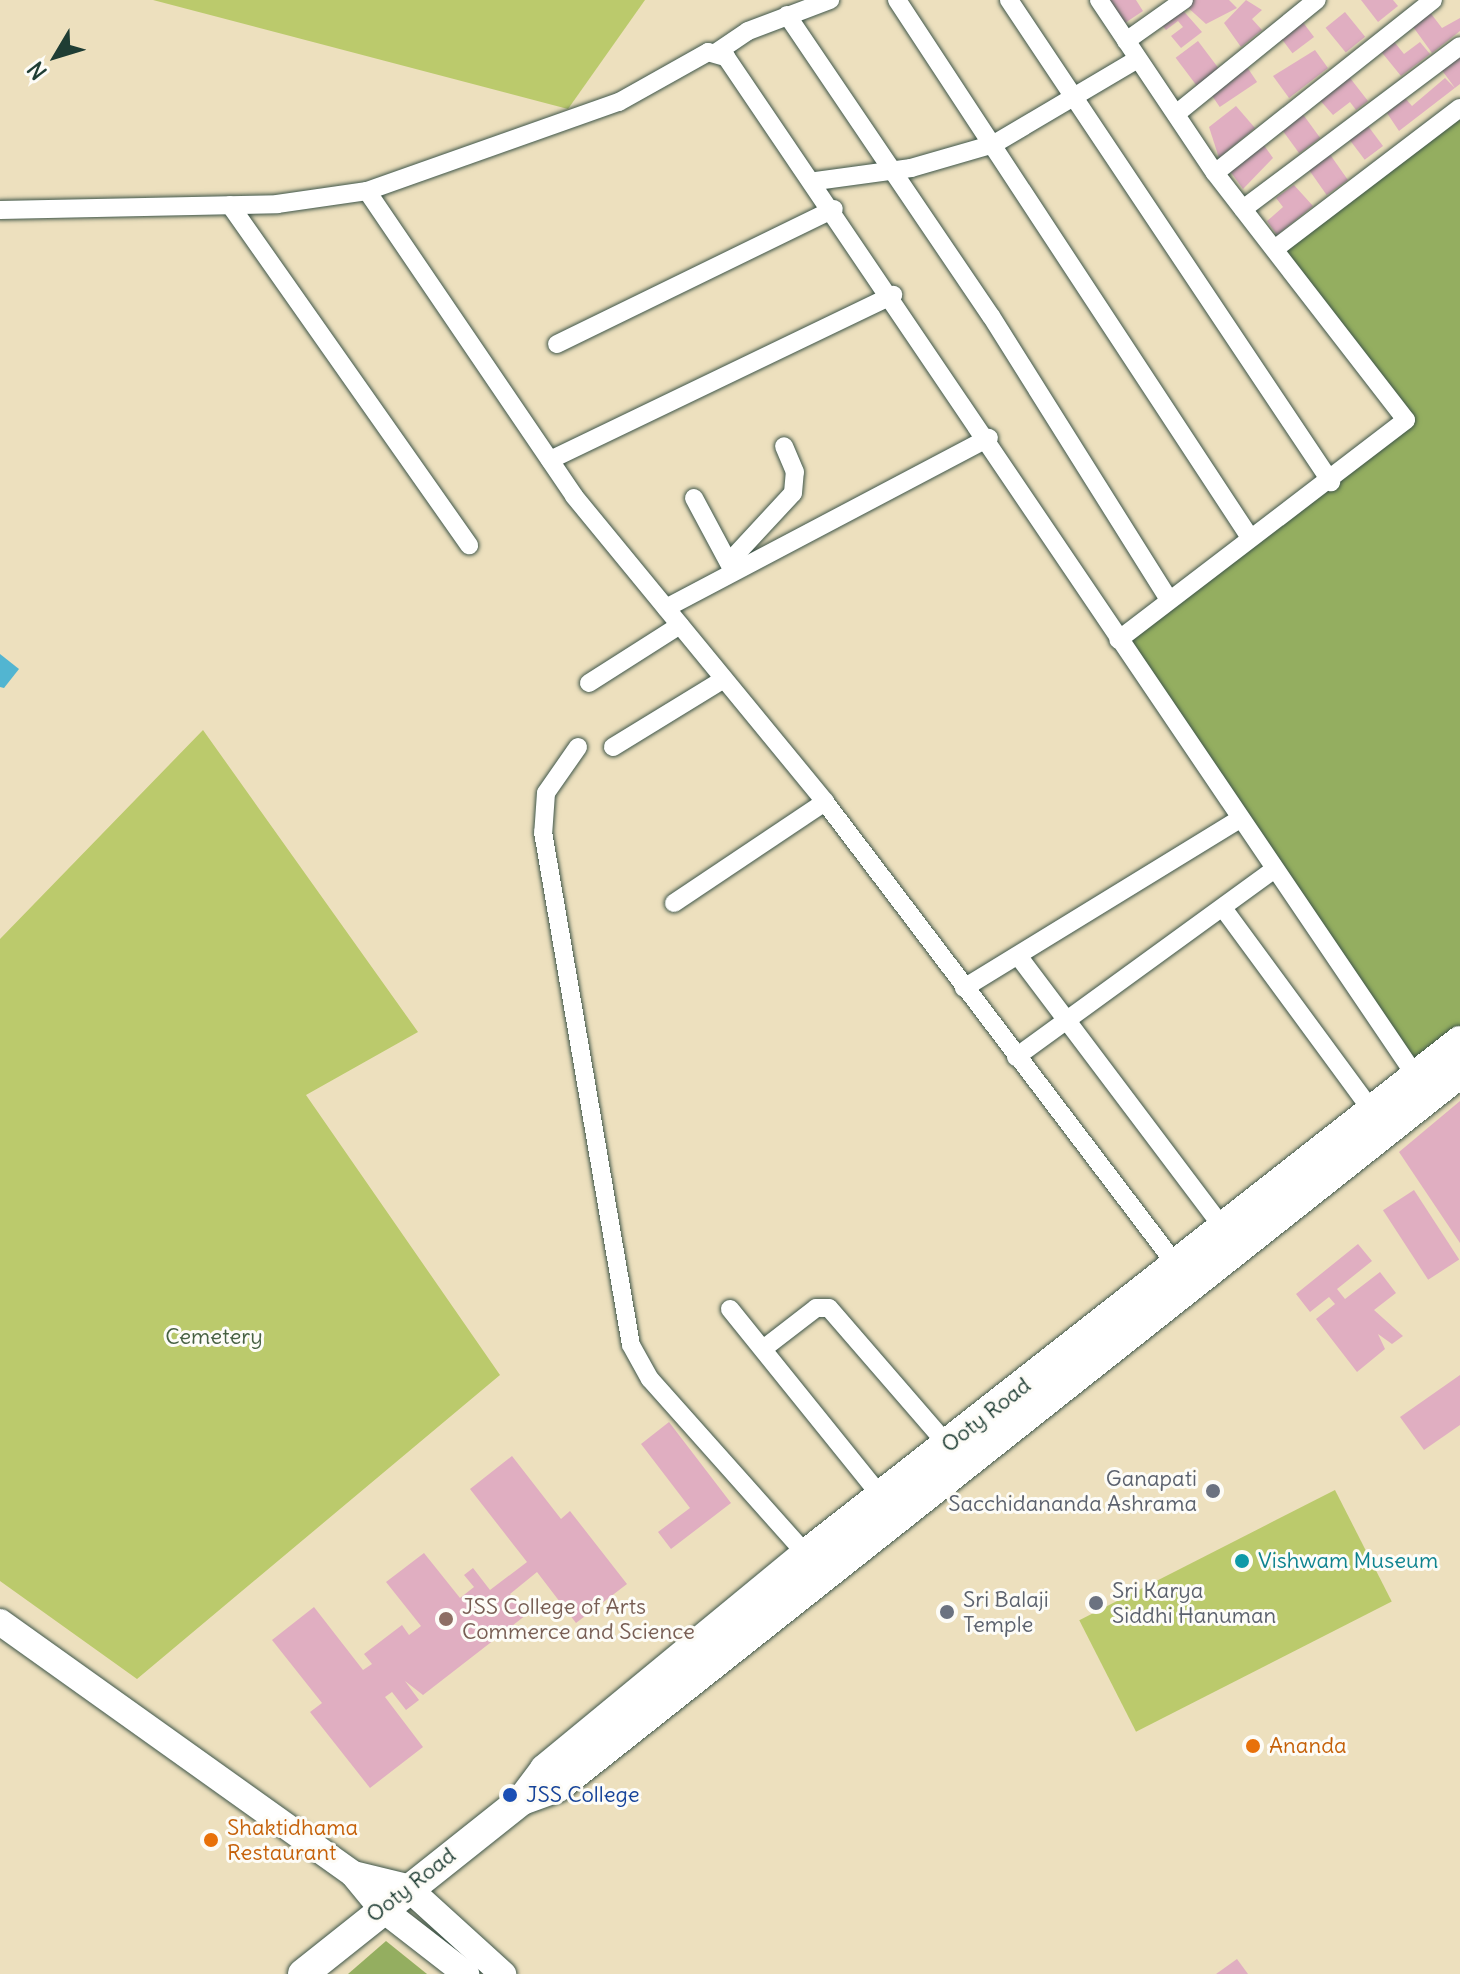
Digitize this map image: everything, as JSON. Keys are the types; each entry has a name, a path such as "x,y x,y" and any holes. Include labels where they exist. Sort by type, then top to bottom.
{"main road":[{"name":"Ooty Road","path":"522,1800 558,1787 1422,1087 1460,1041"},
{"name":"Ooty Road","path":"303,1974 407,1887 522,1800 545,1769 806,1554 1372,1111 1460,1073"}],"street":[{"path":"0,210 230,205 367,191 619,102 787,15 830,0"},
{"path":"897,0 1249,536"},
{"path":"1009,0 1072,101 1331,482"},
{"path":"1099,0 1215,173 1406,420 1331,482 1249,536 1118,640"},
{"path":"1126,41 1184,0"},
{"path":"1176,114 1317,0"},
{"path":"1215,173 1433,0"},
{"path":"787,15 892,170 1168,598"},
{"path":"1243,209 1460,46"},
{"path":"717,52 734,64 816,181 989,438 1118,640 1272,871 1422,1087"},
{"path":"816,181 892,170 994,144 1072,101 1138,59"},
{"path":"1276,248 1460,108"},
{"path":"367,191 550,460 825,802 1177,1266"},
{"path":"230,205 469,545"},
{"path":"557,344 834,209"},
{"path":"550,460 893,295"},
{"path":"666,608 732,569 989,438"},
{"path":"732,569 793,493 795,472 784,446"},
{"path":"694,498 732,569"},
{"path":"589,683 680,625"},
{"path":"613,747 724,679"},
{"path":"578,747 546,793 543,832 631,1345 650,1379 806,1554"},
{"path":"674,903 825,802"},
{"path":"964,988 1238,820"},
{"path":"1016,1057 1272,871"},
{"path":"1223,908 1372,1111"},
{"path":"1019,957 1064,1021 1224,1229"},
{"path":"763,1349 816,1308 829,1308 947,1444"},
{"path":"730,1309 881,1496"},
{"path":"0,1622 353,1874 381,1908 466,1974"},
{"path":"353,1874 407,1887 503,1974"}],"green space":[{"path":"153,0 645,0 568,109"},
{"path":"1460,111 1460,1042 1416,1076 1118,640 1405,420 1284,250"},
{"name":"Cemetery","path":"203,730 418,1032 306,1095 500,1375 137,1679 0,1581 0,939"},
{"path":"1335,1490 1392,1601 1136,1732 1079,1620"},
{"path":"386,1941 427,1974 348,1974"}],"water":[{"path":"0,654 19,669 4,688 0,687"}],"building":[{"path":"1111,0 1136,0 1143,11 1122,25 1105,4"},
{"path":"1192,0 1229,0 1237,8 1206,24 1185,5"},
{"path":"1246,0 1262,10 1252,19 1262,30 1241,47 1224,23"},
{"path":"1361,0 1393,0 1398,6 1378,22"},
{"path":"1180,7 1202,32 1181,48 1171,36 1183,27 1178,21 1166,30 1159,22"},
{"path":"1429,11 1442,28 1460,18 1460,31 1432,53 1411,24"},
{"path":"1345,12 1365,37 1346,53 1326,28"},
{"path":"1302,21 1314,37 1292,53 1280,37"},
{"path":"1392,39 1404,54 1420,42 1430,54 1401,76 1379,49"},
{"path":"1198,41 1219,69 1197,86 1176,58"},
{"path":"1315,50 1328,68 1289,98 1273,76"},
{"path":"1460,56 1460,84 1455,88 1441,69"},
{"path":"1247,67 1257,82 1220,107 1210,92"},
{"path":"1347,74 1368,101 1356,110 1350,102 1333,115 1318,98"},
{"path":"1445,78 1455,88 1399,131 1387,113 1405,98 1412,106"},
{"path":"1236,106 1255,128 1219,158 1209,127"},
{"path":"1302,113 1320,138 1299,153 1281,128"},
{"path":"1368,126 1383,146 1365,160 1350,140"},
{"path":"1263,144 1273,158 1243,189 1230,171"},
{"path":"1329,153 1348,180 1327,195 1308,168"},
{"path":"1294,185 1313,206 1277,235 1267,221 1283,207 1276,198"},
{"path":"1460,1101 1460,1243 1399,1152"},
{"path":"1414,1190 1459,1260 1428,1280 1383,1210"},
{"path":"1358,1244 1372,1261 1337,1289 1345,1299 1380,1272 1396,1293 1374,1310 1403,1336 1392,1344 1378,1334 1385,1349 1357,1372 1316,1319 1335,1304 1329,1297 1310,1312 1296,1294"},
{"path":"1460,1375 1460,1425 1424,1450 1400,1417"},
{"path":"669,1422 731,1503 671,1549 658,1532 690,1508 641,1444"},
{"path":"512,1456 561,1519 570,1511 627,1584 576,1623 537,1572 510,1594 526,1615 423,1695 405,1681 419,1700 406,1710 392,1692 385,1697 423,1747 370,1788 310,1712 322,1703 272,1640 314,1607 363,1670 372,1664 364,1654 402,1625 409,1635 421,1626 386,1582 424,1553 460,1598 474,1587 464,1575 473,1568 490,1590 527,1562 470,1489"},
{"path":"1237,1959 1248,1974 1216,1974"}],"place":[{"name":"Ganapati Sacchidananda Ashrama","path":"1213,1491"},
{"name":"Vishwam Museum","path":"1242,1561"},
{"name":"Sri Karya Siddhi Hanuman","path":"1096,1603"},
{"name":"Sri Balaji Temple","path":"947,1612"},
{"name":"JSS College of Arts Commerce and Science","path":"446,1619"},
{"name":"Ananda","path":"1253,1746"},
{"name":"JSS College","path":"510,1795"},
{"name":"Shaktidhama Restaurant","path":"211,1840"}]}
